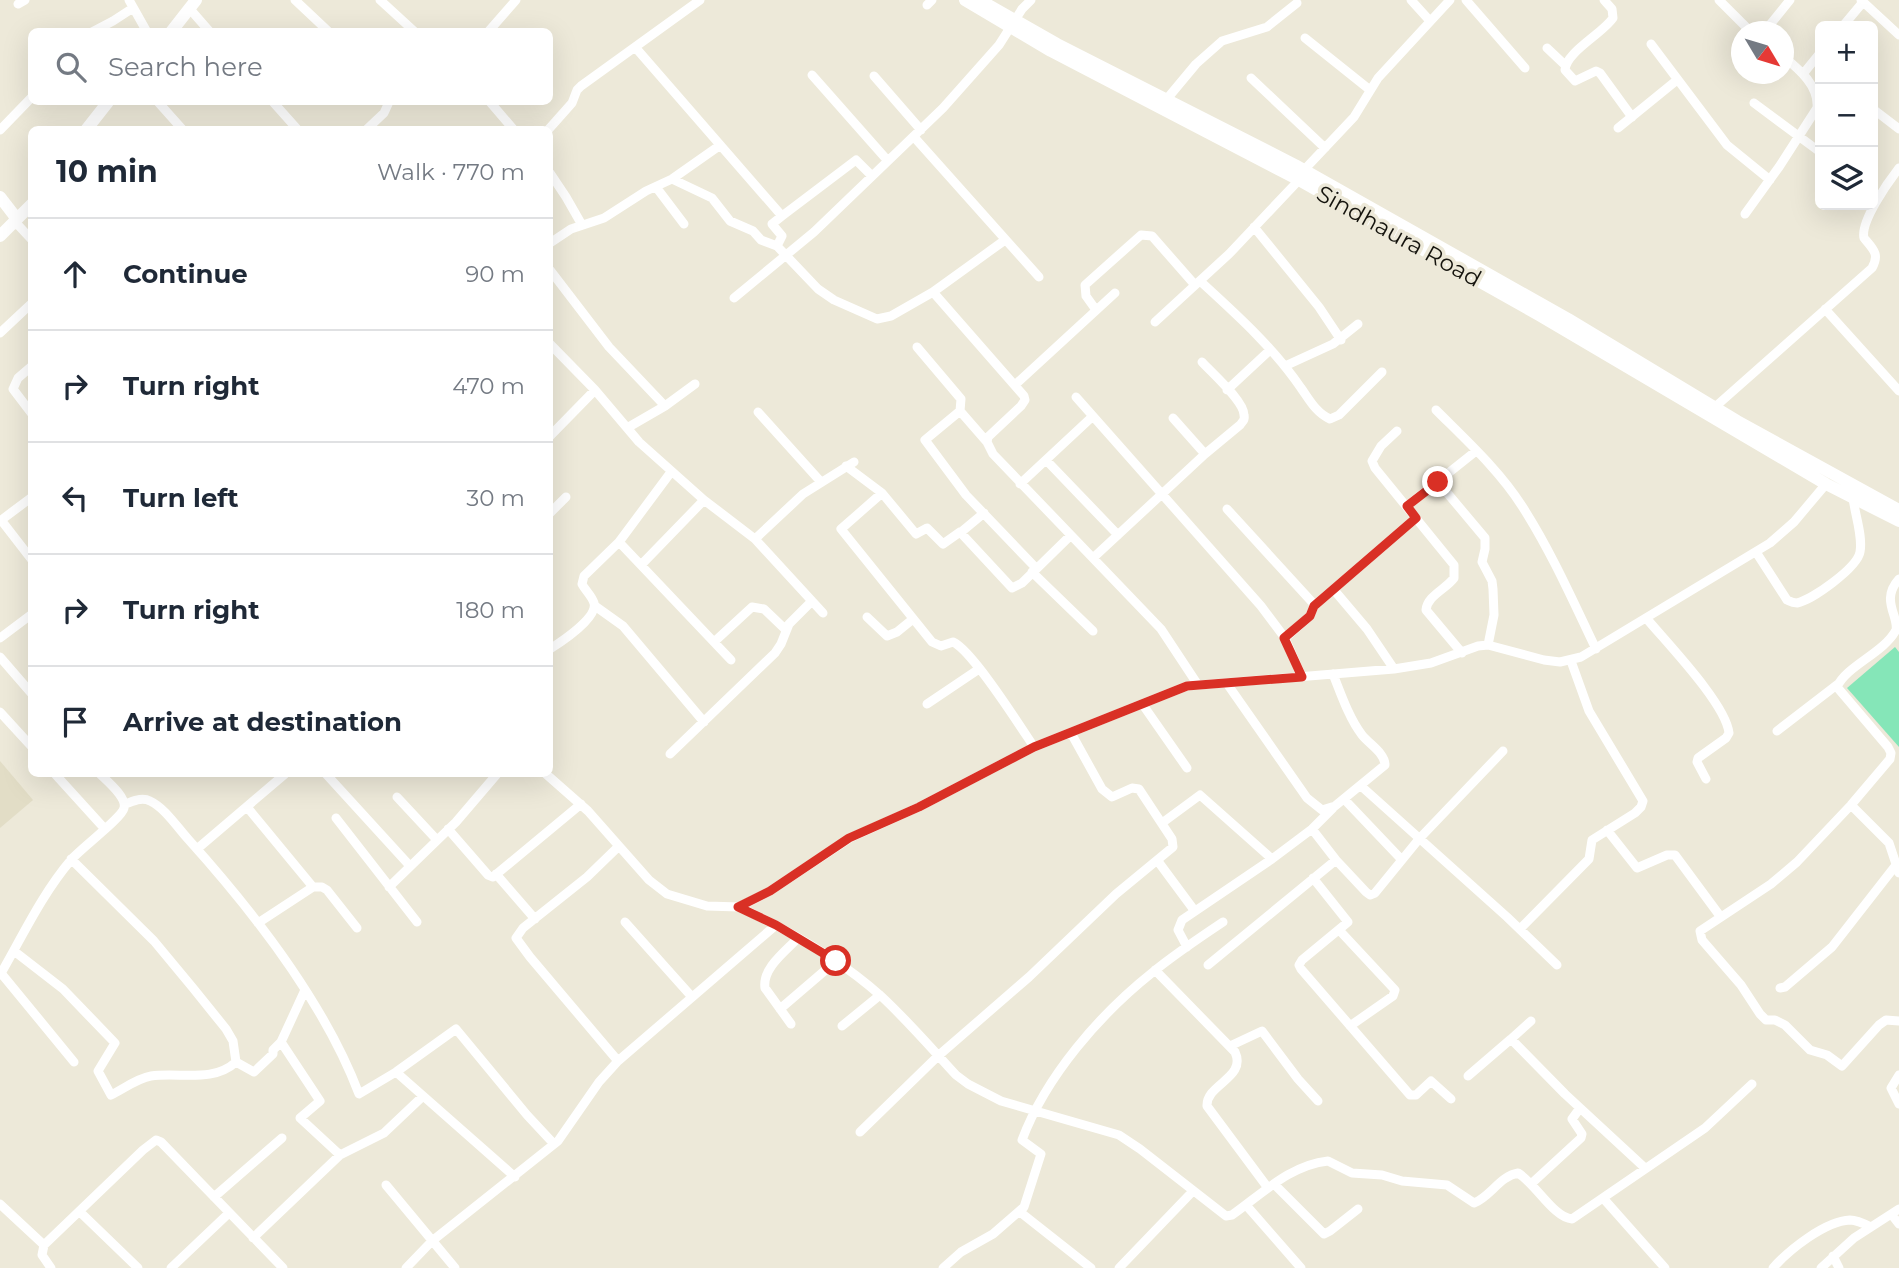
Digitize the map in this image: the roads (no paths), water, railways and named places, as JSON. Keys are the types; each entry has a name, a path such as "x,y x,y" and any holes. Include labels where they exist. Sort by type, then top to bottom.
{"street":[{"path":"295,0 325,28"},
{"path":"492,28 516,0"},
{"path":"552,126 572,103 581,86 700,0"},
{"name":"Sindhaura Road","path":"965,0 1301,175 1826,484 1899,521"},
{"path":"980,0 1012,24 1166,100 1568,318 1715,407 1899,510"},
{"path":"734,298 786,255 917,133 992,54 1031,0"},
{"path":"1411,0 1430,21"},
{"path":"1155,322 1254,227 1354,117 1370,90 1450,0"},
{"path":"1466,0 1525,68"},
{"path":"1565,65 1613,18 1612,9 1604,0"},
{"path":"1719,0 1740,21"},
{"path":"1774,21 1790,0"},
{"path":"1847,21 1862,1 1899,35"},
{"path":"385,2 411,28"},
{"path":"167,28 190,3"},
{"path":"174,28 190,3"},
{"path":"190,3 207,28"},
{"path":"1166,100 1196,64 1222,41 1267,27 1297,3"},
{"path":"100,28 113,22 131,4 145,28"},
{"path":"1305,38 1370,90"},
{"path":"1651,44 1727,145 1770,180"},
{"path":"635,47 782,216"},
{"path":"1547,48 1565,65 1568,75 1575,81 1590,73 1600,73 1632,117"},
{"path":"1745,214 1817,108 1818,100 1803,74 1794,66"},
{"path":"1803,74 1815,67"},
{"path":"812,75 888,161"},
{"path":"874,76 917,133 1039,277"},
{"path":"1251,78 1325,148"},
{"path":"1618,128 1677,80"},
{"path":"0,130 28,101"},
{"path":"1755,103 1815,149"},
{"path":"89,126 106,105"},
{"path":"99,126 115,105"},
{"path":"161,105 179,126"},
{"path":"276,105 294,126"},
{"path":"370,126 384,113 388,105"},
{"path":"492,105 510,126"},
{"path":"1878,113 1899,129"},
{"path":"553,241 571,229 604,218 673,178 719,146"},
{"path":"777,246 782,236 772,224 856,160 872,176"},
{"path":"1715,407 1872,268 1876,262 1875,250 1864,238 1863,232 1882,192 1899,168"},
{"path":"553,178 582,225"},
{"path":"673,178 712,198 730,221 753,231 761,240 777,246 818,289 834,300 877,319 891,316 933,292 1005,240"},
{"path":"656,187 684,224"},
{"path":"1878,189 1882,192"},
{"path":"0,197 16,223"},
{"path":"0,208 28,236"},
{"path":"0,236 28,209"},
{"path":"1254,227 1319,307 1341,340"},
{"path":"1096,310 1086,296 1085,285 1141,234 1152,236 1270,350 1313,405 1330,419 1339,415 1382,372"},
{"path":"553,274 609,347 665,406"},
{"path":"933,292 1016,384 1025,400 993,431 987,442"},
{"path":"1016,384 1115,293"},
{"path":"0,333 28,307"},
{"path":"1825,309 1899,391"},
{"path":"1285,366 1341,340 1358,324"},
{"path":"917,346 961,399 960,411 925,440 966,495 1093,631"},
{"path":"553,347 671,472 755,539 823,613"},
{"path":"1227,390 1270,350"},
{"path":"1093,558 1244,419 1240,404 1202,362"},
{"path":"28,370 18,379 13,389 28,409"},
{"path":"627,428 665,406 695,384"},
{"path":"553,433 595,390"},
{"path":"1076,397 1261,606 1284,638 1302,677"},
{"path":"1436,410 1476,451 1521,505 1597,649"},
{"path":"960,411 1020,484 1161,629 1198,685"},
{"path":"758,412 821,482"},
{"path":"1020,484 1093,416"},
{"path":"1173,418 1205,454"},
{"path":"1397,431 1381,446 1373,461 1375,468 1444,550 1456,570 1449,584 1425,605 1426,610 1462,653"},
{"path":"1407,506 1476,451"},
{"path":"1046,460 1118,535"},
{"path":"755,539 803,494 850,464 882,493 916,534 926,528 943,544 984,513"},
{"path":"671,472 619,542 584,576 582,584 595,606 623,626 704,722"},
{"path":"1438,482 1485,538 1482,562 1492,581 1494,615 1488,645"},
{"path":"738,907 770,891 849,838 919,807 1034,747 1187,686 1228,685 1394,669 1431,663 1488,645 1544,660 1571,661 1597,649 1756,552 1794,522 1826,484"},
{"path":"882,493 841,528 936,645 957,643 979,669 1034,747"},
{"path":"553,510 566,497"},
{"path":"1756,552 1787,600 1797,603 1804,600 1844,574 1858,557 1860,543 1853,498"},
{"path":"28,500 1,521 28,556"},
{"path":"641,565 704,500"},
{"path":"1227,509 1307,595 1314,606"},
{"path":"1284,638 1310,616 1314,606 1416,518"},
{"path":"960,533 1012,588 1017,587 1070,536"},
{"path":"619,542 731,660"},
{"path":"1777,732 1838,684 1896,630 1898,624 1891,605 1891,596 1899,579"},
{"path":"1334,590 1367,629 1394,669"},
{"path":"670,754 775,653 789,624 812,601"},
{"path":"553,647 587,620 595,606"},
{"path":"714,642 752,607 764,609 786,631"},
{"path":"0,638 28,617"},
{"path":"867,617 887,636 897,632 913,619"},
{"path":"1647,619 1705,688 1727,724 1729,733 1726,738 1698,758 1706,779"},
{"path":"0,657 28,689"},
{"path":"1520,929 1584,865 1591,853 1592,840 1635,813 1643,801 1589,711 1571,661"},
{"path":"928,705 979,669"},
{"path":"1187,947 1178,925 1195,910 1312,829 1335,806 1385,765 1385,760 1359,732 1333,674"},
{"path":"1838,684 1839,691 1888,747 1894,759 1797,862 1771,884 1700,931 1702,940 1741,985 1766,1020 1775,1020 1785,1026 1810,1049 1826,1055 1842,1066 1879,1025 1886,1020 1899,1021"},
{"path":"1228,685 1311,803 1322,810 1335,806"},
{"path":"1143,705 1187,768"},
{"path":"0,712 28,743"},
{"path":"860,1132 938,1056 1029,977 1116,894 1170,850 1174,843 1145,796 1136,788 1115,797 1102,789 1071,733"},
{"path":"1312,829 1336,860 1370,895 1375,893 1419,839 1503,751"},
{"path":"58,777 104,828"},
{"path":"102,777 125,804"},
{"path":"198,849 282,777"},
{"path":"329,777 410,866"},
{"path":"389,887 448,829 494,777"},
{"path":"550,777 581,804 649,880 667,894 707,906 738,907 799,938 836,961 880,995 968,1084 1001,1101 1033,1112 1119,1135 1226,1216 1232,1215 1295,1171 1328,1161 1352,1173 1447,1185 1474,1203 1513,1173 1522,1175 1568,1220 1705,1128 1752,1084"},
{"path":"1361,786 1557,965"},
{"path":"1162,823 1200,795 1272,859"},
{"path":"397,797 437,840"},
{"path":"74,1062 1,974 53,884 71,859 119,817 125,804 139,799 148,800 159,807 198,849 258,923 305,990 347,1063 359,1094 396,1072 456,1029 554,1144"},
{"path":"1343,799 1402,860"},
{"path":"448,829 492,877 581,804"},
{"path":"1780,988 1785,987 1832,947 1898,869 1889,843 1851,805"},
{"path":"247,807 313,887"},
{"path":"336,818 417,922"},
{"path":"1606,830 1637,868 1667,855 1675,855 1720,916"},
{"path":"618,1062 516,938 518,933 587,877 619,846"},
{"path":"71,859 153,941 193,988 233,1041 236,1062"},
{"path":"1157,860 1195,910"},
{"path":"1208,965 1336,860"},
{"path":"496,874 535,919"},
{"path":"1313,878 1348,922 1299,965 1410,1095 1416,1095 1431,1081 1451,1099"},
{"path":"258,923 313,887 322,887 356,929"},
{"path":"625,922 692,997"},
{"path":"943,1268 961,1252 993,1234 1024,1207 1041,1154 1023,1140 1033,1112 1052,1082 1094,1028 1155,970 1223,922"},
{"path":"406,1268 432,1241 554,1144 599,1082 618,1062 776,925"},
{"path":"1340,930 1395,990 1394,996 1350,1026"},
{"path":"791,1024 765,988 764,982 771,967 799,938"},
{"path":"14,951 63,989 115,1043 98,1071 111,1095 148,1076 188,1077 227,1070 236,1062"},
{"path":"780,1009 836,961"},
{"path":"1155,970 1230,1046 1238,1058 1230,1077 1210,1094 1207,1106 1271,1186 1324,1234 1358,1209"},
{"path":"236,1062 254,1072 274,1054 273,1049 281,1042 305,990"},
{"path":"842,1026 880,995"},
{"path":"1468,1076 1531,1021"},
{"path":"1230,1046 1262,1031 1318,1101"},
{"path":"1511,1040 1645,1168"},
{"path":"281,1042 320,1101 300,1118 340,1156"},
{"path":"396,1072 515,1177"},
{"path":"1899,1075 1891,1087 1899,1104"},
{"path":"253,1238 340,1156 384,1133 422,1097"},
{"path":"1531,1184 1581,1138 1581,1132 1572,1119 1580,1108"},
{"path":"214,1197 282,1138"},
{"path":"51,1268 42,1255 44,1245 156,1140 214,1197 278,1267"},
{"path":"386,1185 455,1268"},
{"path":"1119,1268 1193,1191"},
{"path":"1603,1198 1665,1268"},
{"path":"0,1204 44,1245"},
{"path":"1246,1205 1301,1268"},
{"path":"80,1212 138,1268"},
{"path":"1020,1212 1091,1268"},
{"path":"1821,1268 1854,1238 1895,1212 1899,1224"},
{"path":"170,1268 229,1213"},
{"path":"1773,1268 1802,1241 1834,1224 1849,1220 1871,1227"},
{"path":"1833,1256 1839,1268"}]}
